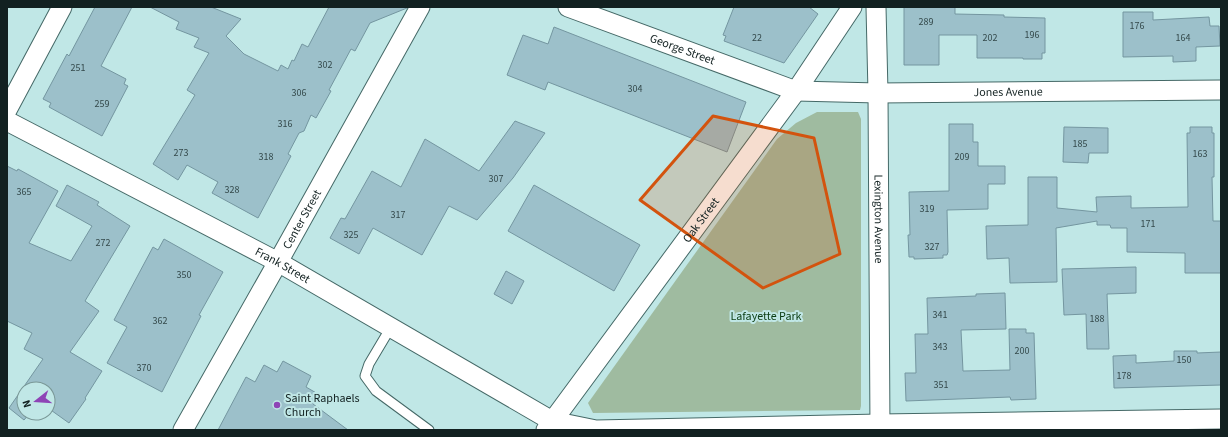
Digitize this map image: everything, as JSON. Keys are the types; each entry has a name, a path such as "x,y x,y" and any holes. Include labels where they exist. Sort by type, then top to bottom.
{"street":[{"path":"7,110 62,7"},
{"name":"Center Street","path":"183,430 420,7"},
{"name":"George Street","path":"568,7 796,91"},
{"name":"Oak Street","path":"549,426 796,91 852,7"},
{"name":"Lexington Avenue","path":"876,7 880,427"},
{"name":"Jones Avenue","path":"796,91 878,93 1221,90"},
{"name":"Frank Street","path":"7,121 278,262 391,327 549,426 596,430 880,427 1221,419"}],"lane":[{"path":"391,327 369,364 365,376 376,390 429,430"}],"highlighted area":[{"path":"713,116 814,138 840,254 763,288 640,200"}],"green space":[{"name":"Lafayette Park","path":"817,112 858,112 861,119 860,410 593,413 588,403 777,139 796,123"}],"building":[{"path":"95,7 132,7 101,66 126,79 124,84 128,86 102,136 49,107 51,103 43,99 67,54 69,56"},
{"path":"150,7 211,7 241,19 226,36 244,54 278,71 281,65 288,69 292,60 294,61 302,44 308,47 329,7 407,8 370,23 355,51 351,49 316,118 311,115 304,131 299,133 288,154 291,156 258,218 212,193 218,182 187,165 178,180 153,164 195,95 187,90 209,53 194,47 199,38 176,29 179,22"},
{"path":"734,7 809,7 818,14 784,63 724,41 726,36 723,35"},
{"path":"904,7 955,7 955,14 1045,18 1045,53 1042,53 1042,59 977,58 977,35 939,35 939,65 904,65"},
{"path":"1123,12 1153,12 1153,20 1209,17 1210,26 1219,26 1220,46 1196,47 1196,61 1173,62 1173,56 1123,57"},
{"path":"554,27 746,102 727,152 548,82 545,90 507,75 523,35 548,44"},
{"path":"515,121 545,133 513,178 477,220 449,206 422,255 373,228 359,254 330,238 341,218 345,219 372,171 401,187 425,139 479,171"},
{"path":"949,124 973,124 973,142 978,142 978,166 1005,166 1005,184 988,184 988,209 947,210 947,255 943,255 943,258 914,259 914,257 909,257 909,192 949,191"},
{"path":"1064,127 1108,128 1108,153 1089,153 1088,163 1063,162"},
{"path":"1190,127 1212,127 1212,133 1214,133 1214,177 1212,177 1213,221 1221,221 1221,273 1185,273 1185,253 1127,252 1127,228 1111,228 1110,225 1097,225 1097,221 1056,228 1057,282 1010,283 1009,258 987,259 986,226 1028,225 1028,177 1057,177 1057,208 1097,212 1096,197 1131,196 1131,208 1188,207 1187,133 1190,133"},
{"path":"7,166 17,171 18,169 58,191 29,243 71,261 92,226 56,206 67,185 99,202 97,205 130,226 85,301 99,311 70,352 102,371 85,398 86,399 69,423 56,414 56,381 28,381 43,359 24,349 32,333 7,321"},
{"path":"534,185 640,245 614,291 508,231"},
{"path":"164,239 223,272 199,315 201,316 162,392 107,363 127,327 114,320 153,247 158,250"},
{"path":"1136,267 1136,293 1107,294 1109,349 1087,349 1086,314 1064,315 1062,269"},
{"path":"506,271 524,281 512,304 494,294"},
{"path":"1005,293 1006,329 961,330 963,371 1010,370 1009,329 1026,329 1026,333 1034,333 1036,399 1011,400 1010,397 906,401 905,373 916,373 915,334 928,334 927,298"},
{"path":"1174,351 1197,351 1197,353 1221,352 1221,385 1114,388 1113,356 1136,355 1136,363 1174,361"},
{"name":"Saint Raphaels Church","path":"283,361 311,376 306,387 318,394 313,404 348,430 218,430 246,377 255,382 264,365 277,372"},
{"path":"16,398 16,414 9,408"}],"place":[{"name":"Saint Raphaels Church","path":"277,405"}]}
